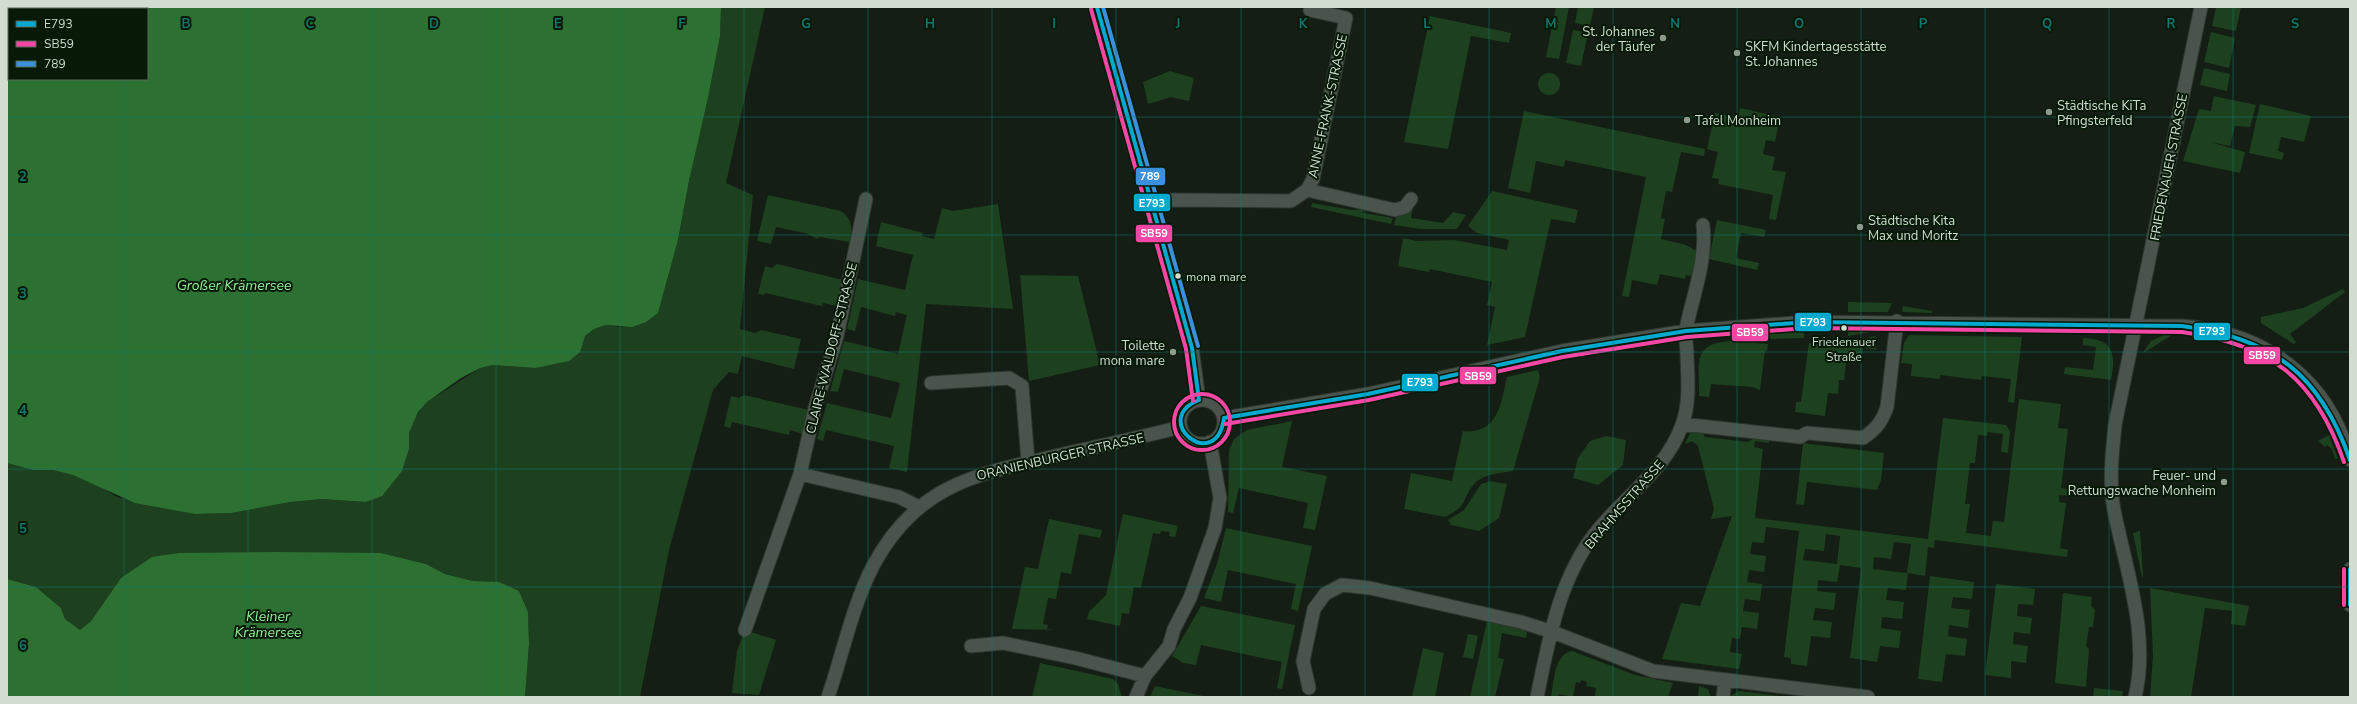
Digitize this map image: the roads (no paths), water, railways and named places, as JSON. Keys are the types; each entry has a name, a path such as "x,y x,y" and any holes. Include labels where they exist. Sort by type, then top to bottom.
{"street":[{"path":"1097,7 1192,348 1200,400"},
{"name":"FRIEDENAUER STRASSE","path":"2135,697 2141,649 2128,568 2114,509 2111,466 2115,425 2134,326 2201,7"},
{"name":"ANNE-FRANK-STRASSE","path":"1152,202 1174,200 1291,201 1307,190 1313,179 1346,18 1310,10"},
{"path":"1307,190 1395,210 1405,207 1411,199"},
{"name":"CLAIRE-WALDOFF-STRASSE","path":"745,630 800,474 815,408 837,336 866,199"},
{"name":"BRAHMSSTRASSE","path":"1537,697 1550,631 1566,584 1584,550 1610,517 1651,476 1673,445 1682,424 1688,398 1686,331 1705,243 1703,225"},
{"path":"1682,424 1800,437 1807,433 1863,438 1875,429 1883,419 1887,407 1897,321"},
{"path":"1224,418 1368,394 1562,351 1686,331 1807,322 1897,321 2134,326 2211,329 2238,336 2284,361 2315,388 2344,439 2350,460"},
{"path":"931,382 1009,378 1022,386 1028,462"},
{"path":"1200,400 1215,404 1224,418 1223,430 1216,440 1204,444 1192,442 1181,428 1182,413 1186,407 1200,400"},
{"name":"ORANIENBURGER STRASSE","path":"828,697 873,566 900,527 919,507 945,489 969,478 998,468 1181,428"},
{"path":"1136,697 1145,676 1169,646 1174,629 1190,598 1215,528 1220,498 1210,442"},
{"path":"800,474 899,497 919,507"},
{"path":"2350,569 2350,606"},
{"path":"1309,688 1304,661 1314,609 1325,594 1338,586 1370,588 1550,631 1653,671 1868,697"},
{"path":"971,646 1003,643 1075,658 1145,676"},
{"path":"1723,697 1725,680"}],"water":[{"name":"Großer Krämersee","path":"721,7 720,36 708,97 689,181 678,240 658,313 646,322 632,327 606,325 594,329 585,336 580,352 569,361 535,368 493,365 480,368 461,378 427,402 418,412 409,433 409,449 402,471 382,496 366,502 322,499 290,502 232,513 195,514 135,503 73,475 53,470 33,470 7,463 7,44 8,43 8,80 148,80 148,8 44,8"},
{"name":"Kleiner Krämersee","path":"179,553 381,553 426,564 445,574 473,581 499,582 519,591 528,612 529,644 525,697 7,697 7,579 36,587 61,608 65,619 80,630 91,621 121,578 152,557"}],"place":[{"name":"St. Johannes der Täufer","path":"1663,38"},
{"name":"SKFM Kindertagesstätte St. Johannes","path":"1737,53"},
{"name":"Städtische KiTa Pfingsterfeld","path":"2049,112"},
{"name":"Tafel Monheim","path":"1687,120"},
{"name":"Städtische Kita Max und Moritz","path":"1860,227"},
{"name":"mona mare","path":"1178,276"},
{"name":"Friedenauer Straße","path":"1844,328"},
{"name":"Toilette mona mare","path":"1173,352"},
{"name":"Feuer- und Rettungswache Monheim","path":"2224,482"}]}
